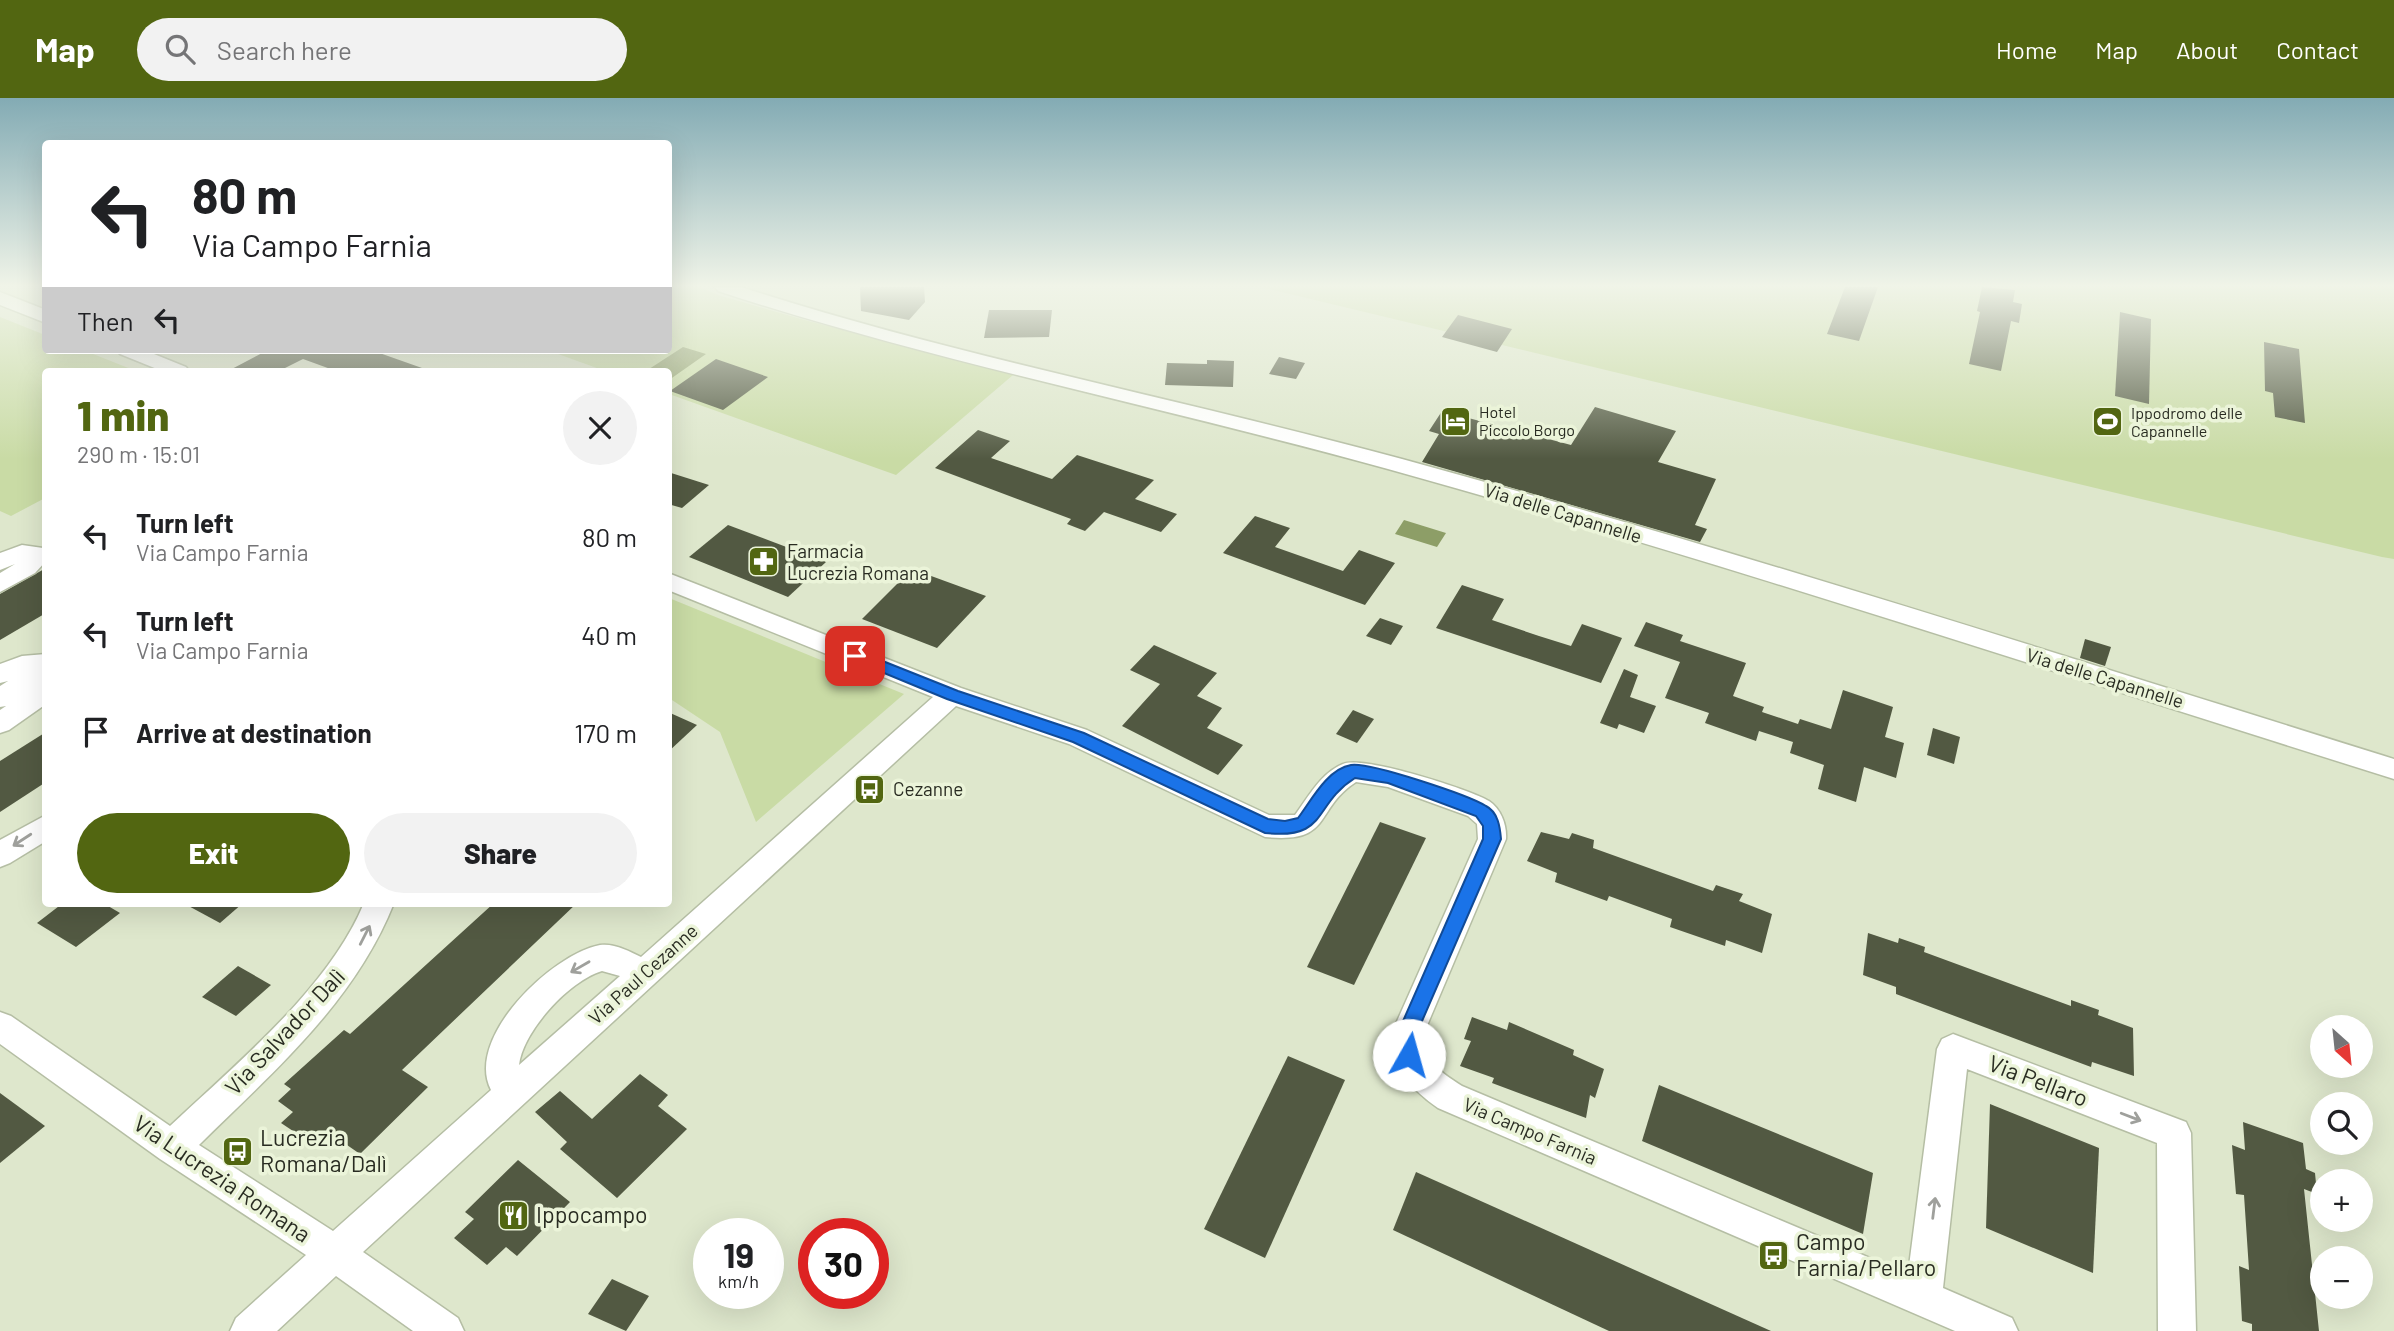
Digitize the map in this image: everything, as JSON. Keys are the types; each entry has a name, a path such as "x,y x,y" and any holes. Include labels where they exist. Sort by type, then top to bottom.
{"street":[{"name":"Via delle Capannelle","path":"917,345 1307,441 1458,482 1911,617 2394,769"},
{"path":"137,354 172,368"},
{"path":"0,562 22,553 36,553 37,556 27,568 0,584"},
{"name":"Via Campo Farnia","path":"672,583 952,695 1079,737 1252,820 1275,828 1304,824 1335,782 1352,771 1390,777 1478,808 1492,825 1492,839 1410,1028 1409,1055 1424,1080 1450,1097 1999,1331"},
{"path":"0,674 42,663"},
{"path":"0,698 42,672"},
{"path":"0,723 42,694"},
{"name":"Via Paul Cezanne","path":"249,1331 952,695"},
{"path":"0,855 42,829"},
{"name":"Via Salvador Dalì","path":"172,1147 294,1028 331,988 364,939 377,907"},
{"path":"512,1092 502,1078 504,1055 525,1016 555,984 584,964 601,958 616,960 643,973"},
{"name":"Via Lucrezia Romana","path":"0,1026 172,1147 334,1253 446,1331"},
{"name":"Via Pellaro","path":"1923,1300 1953,1049 2174,1133 2177,1331"}],"shaded area":[{"path":"0,345 42,345 42,354 93,354 128,368 42,368 42,500 11,516 0,511"},
{"path":"672,345 898,345 1013,375 896,475 672,395 672,368 597,368 558,354 672,354"},
{"name":"Ippodromo delle Capannelle","path":"1500,345 2394,345 2394,559"},
{"path":"683,347 706,354 672,378 672,368 651,368"},
{"path":"1404,520 1446,533 1437,547 1395,534"},
{"path":"672,599 904,694 756,822 720,732 672,700"}],"building":[{"path":"1470,345 1502,345 1497,352"},
{"path":"1973,345 2006,345 2001,371 1969,364"},
{"path":"2118,345 2150,345 2149,404 2115,396"},
{"path":"2264,345 2299,349 2305,423 2275,417 2273,393 2265,391"},
{"path":"260,354 382,354 422,368 328,368 303,359 285,368 234,368"},
{"path":"1279,357 1305,363 1296,379 1269,374"},
{"path":"716,359 768,377 723,410 672,390"},
{"path":"1207,360 1234,361 1233,387 1165,385 1167,363 1207,364"},
{"path":"1595,407 1676,431 1658,462 1716,479 1695,525 1707,529 1700,542 1422,462 1439,434 1429,431 1442,411 1571,445"},
{"path":"978,430 1010,441 991,458 1052,479 1077,455 1154,480 1135,499 1177,514 1161,532 1104,512 1085,531 1067,524 1071,519 935,468"},
{"path":"672,473 709,485 682,508 672,505"},
{"path":"1255,516 1290,528 1275,547 1343,571 1359,550 1395,563 1365,605 1223,553"},
{"path":"728,525 826,562 788,597 689,557"},
{"path":"912,569 986,596 937,648 862,619"},
{"path":"42,570 42,615 0,640 0,594"},
{"path":"1462,585 1504,599 1492,620 1539,636 1571,646 1582,624 1622,638 1601,683 1436,628"},
{"path":"1380,618 1403,626 1391,645 1366,636"},
{"path":"1646,622 1683,635 1680,641 1746,663 1733,696 1764,707 1762,712 1798,724 1800,719 1831,729 1843,690 1893,707 1885,737 1904,743 1896,778 1864,767 1856,802 1818,789 1824,765 1790,753 1793,742 1759,731 1756,741 1705,723 1709,713 1665,698 1680,662 1634,646"},
{"path":"2085,639 2111,647 2105,666 2080,658"},
{"path":"1154,645 1217,673 1197,696 1222,708 1207,728 1243,745 1218,775 1122,726 1160,684 1130,670"},
{"path":"1624,669 1638,675 1630,697 1656,706 1644,733 1619,724 1617,729 1600,723"},
{"path":"1353,710 1374,719 1357,743 1336,734"},
{"path":"672,714 697,725 672,748"},
{"path":"1933,728 1960,737 1954,764 1927,755"},
{"path":"42,735 42,785 0,812 0,761"},
{"path":"1380,822 1426,838 1354,985 1307,967"},
{"path":"1541,832 1569,839 1572,833 1594,840 1593,848 1713,891 1716,885 1743,894 1739,901 1772,914 1762,953 1726,940 1725,946 1670,927 1672,919 1609,896 1607,901 1555,882 1557,873 1527,861"},
{"path":"58,907 110,907 120,913 76,947 37,923"},
{"path":"190,907 238,907 220,923"},
{"path":"490,907 573,907 402,1070 428,1087 360,1154 334,1136 320,1149 281,1123 293,1112 278,1101 291,1089 284,1084 344,1030 350,1034"},
{"path":"1868,933 1898,943 1899,938 1925,947 1924,952 2071,1006 2071,1000 2099,1010 2098,1015 2133,1028 2134,1076 2092,1062 2091,1067 1896,994 1896,987 1863,975"},
{"path":"238,966 271,985 236,1016 202,997"},
{"path":"1472,1017 1507,1030 1509,1022 1574,1050 1573,1055 1604,1069 1595,1098 1590,1095 1586,1118 1492,1083 1494,1078 1460,1066 1471,1041 1464,1039"},
{"path":"1288,1056 1345,1080 1265,1258 1204,1229"},
{"path":"640,1074 668,1095 658,1106 687,1129 617,1198 560,1149 567,1142 535,1112 560,1091 592,1119"},
{"path":"1659,1085 1873,1173 1863,1234 1642,1141"},
{"path":"0,1093 45,1126 0,1163"},
{"path":"1990,1104 2099,1148 2093,1273 1986,1228"},
{"path":"2243,1122 2303,1143 2306,1169 2310,1171 2310,1191 2304,1189 2310,1246 2310,1309 2317,1309 2319,1331 2252,1331 2252,1324 2242,1321 2239,1266 2249,1270 2244,1195 2236,1194 2232,1145 2245,1150"},
{"name":"Ippocampo","path":"518,1160 570,1202 517,1256 506,1247 487,1265 454,1238 474,1219 465,1212"},
{"path":"1416,1172 1771,1331 1609,1331 1393,1230"},
{"path":"612,1279 649,1296 626,1331 588,1314"}],"place":[{"name":"Hotel Piccolo Borgo","path":"1456,421"},
{"name":"Ippodromo delle Capannelle","path":"2108,422"},
{"name":"Farmacia Lucrezia Romana","path":"764,562"},
{"name":"Cezanne","path":"870,789"},
{"name":"Lucrezia Romana/Dalì","path":"237,1151"},
{"name":"Ippocampo","path":"513,1215"},
{"name":"Campo Farnia/Pellaro","path":"1773,1255"}],"route":[{"path":"855,656 952,695 1079,737 1265,826 1285,828 1304,824 1335,782 1352,771 1390,777 1478,808 1492,825 1492,839 1410,1028 1407,1042 1409,1055"}]}
